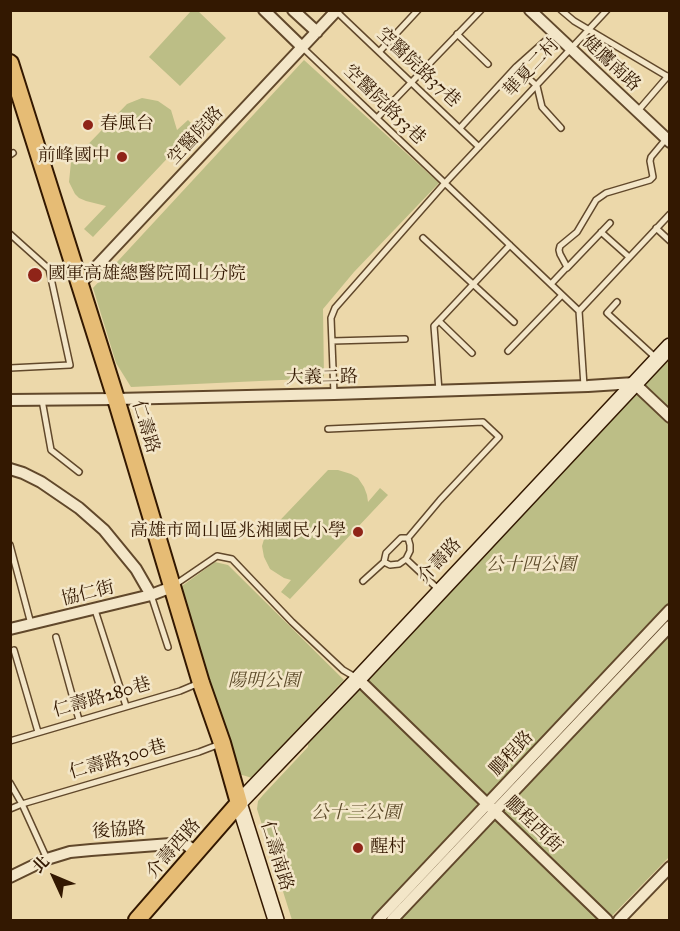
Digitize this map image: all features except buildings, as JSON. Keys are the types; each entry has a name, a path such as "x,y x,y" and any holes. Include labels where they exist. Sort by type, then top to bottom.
{"main road":[{"name":"仁壽路","path":"10,63 116,399 239,803"},
{"name":"介壽路","path":"239,803 669,346"},
{"name":"介壽西路","path":"137,921 239,803"},
{"name":"仁壽南路","path":"239,803 276,921"}],"street":[{"path":"264,10 302,47"},
{"path":"293,10 317,32"},
{"name":"健鷹南路","path":"530,10 668,140"},
{"name":"空醫院路","path":"80,284 337,11"},
{"path":"634,383 669,417"},
{"name":"大義二路","path":"10,400 333,394 634,383"},
{"path":"10,469 23,472 41,482 79,508 104,530 136,569 152,595"},
{"name":"協仁街","path":"10,629 95,610 152,595 172,587"},
{"name":"鵬程路","path":"392,921 669,610"},
{"name":"鵬程路","path":"378,921 669,626"},
{"name":"鵬程西街","path":"358,679 608,921"},
{"name":"後協路","path":"10,877 47,859 70,852 184,843 197,853"},
{"path":"619,921 669,867"}],"lane":[{"path":"380,52 418,10"},
{"path":"377,118 481,10"},
{"name":"健鷹南路","path":"561,10 574,21 669,76"},
{"name":"華夏二村","path":"333,394 331,318 335,308 445,183 607,10"},
{"name":"空醫院路37巷","path":"337,11 480,147"},
{"name":"華夏二村","path":"460,128 516,67 554,33"},
{"path":"458,34 488,64"},
{"name":"空醫院路53巷","path":"302,47 579,311"},
{"path":"516,67 537,86 542,108 561,128"},
{"path":"637,112 669,76"},
{"path":"566,269 566,263 559,250 560,246 577,232 596,200 606,193 650,180 653,177 651,157 668,140"},
{"path":"584,386 579,311 669,213"},
{"path":"551,284 610,223"},
{"path":"656,228 669,241"},
{"path":"601,232 629,257"},
{"path":"10,234 49,269 70,365 10,368"},
{"path":"423,238 514,322"},
{"path":"439,391 434,326 510,245"},
{"path":"508,351 562,295"},
{"path":"617,302 607,314 657,359"},
{"path":"439,321 472,353"},
{"path":"332,341 405,339"},
{"path":"42,400 51,450 79,472"},
{"path":"328,429 483,422 500,438 440,500 408,538 401,538 386,553 384,562 363,581"},
{"path":"384,562 390,565 399,564 406,559 411,545 408,538"},
{"path":"10,545 14,570 31,624"},
{"path":"172,587 217,556 232,559 292,622 343,670 358,679"},
{"path":"406,559 440,591"},
{"path":"152,595 168,647"},
{"path":"95,610 126,706"},
{"path":"56,637 79,720"},
{"path":"14,650 38,732"},
{"name":"仁壽路280巷","path":"10,741 201,683"},
{"name":"仁壽路300巷","path":"10,810 22,804 199,752 222,743"},
{"path":"10,783 47,859"}],"green space":[{"path":"191,11 198,11 226,38 180,86 149,57"},
{"path":"304,60 439,183 354,272 323,309 324,378 131,387 116,363 93,288"},
{"path":"142,98 158,101 171,110 177,130 188,120 196,128 93,237 84,229 106,206 86,201 75,194 69,182 71,162 127,104"},
{"path":"669,356 669,857 608,920 292,920 257,809 258,801 308,747 308,744"},
{"path":"328,470 338,470 358,478 364,487 368,502 380,488 388,495 290,599 281,592 291,580 270,569 262,546 265,536"},
{"name":"陽明公園","path":"215,562 228,565 344,680 252,778 239,774 175,591"}],"place":[{"name":"春風台","path":"88,125"},
{"name":"前峰國中","path":"122,157"},
{"name":"國軍高雄總醫院岡山分院","path":"35,275"},
{"name":"高雄市岡山區兆湘國民小學","path":"358,532"},
{"name":"醒村","path":"358,848"}],"park label":[{"name":"公十四公園","path":"531,566"},
{"name":"公十三公園","path":"356,814"}]}
